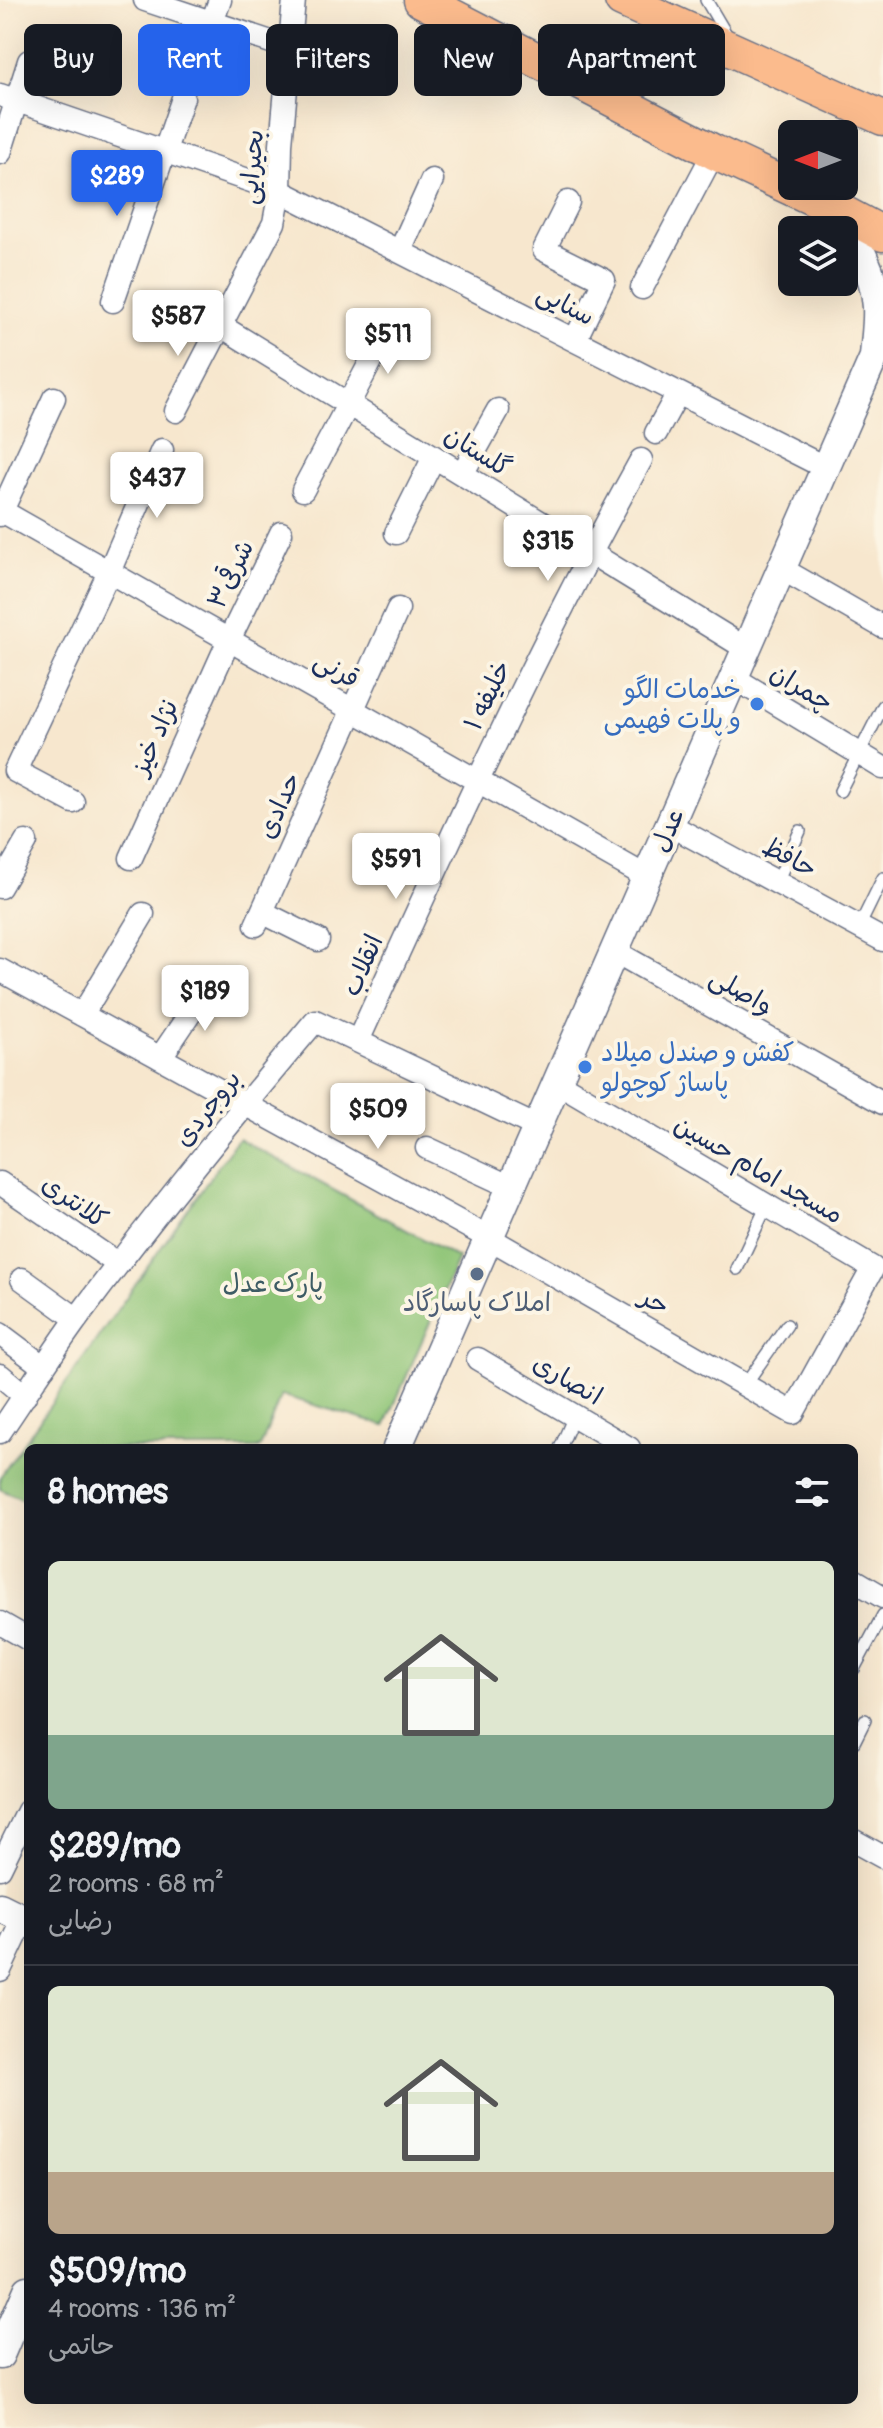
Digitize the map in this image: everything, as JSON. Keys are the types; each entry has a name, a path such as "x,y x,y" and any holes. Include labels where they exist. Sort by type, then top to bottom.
{"main road":[{"path":"421,0 714,152 883,234"},
{"path":"622,0 883,118"}],"street":[{"path":"145,0 266,40"},
{"path":"212,22 220,0"},
{"name":"بحیرایی","path":"292,24 294,0"},
{"path":"0,153 8,98 24,70"},
{"name":"بحیرایی","path":"176,411 274,223 280,191 286,96"},
{"name":"سنایی","path":"8,98 280,191 826,468"},
{"path":"113,301 183,98"},
{"path":"642,288 714,152"},
{"path":"400,251 432,180"},
{"path":"568,202 544,250 604,280 575,340"},
{"name":"عدل","path":"399,1444 874,357 877,305 868,269 857,243 836,209"},
{"name":"گلستان","path":"221,326 747,649"},
{"path":"303,490 389,327"},
{"path":"656,433 678,393"},
{"path":"1,512 54,398"},
{"path":"462,474 498,410"},
{"path":"73,802 15,771 109,572 162,450"},
{"path":"396,533 434,457"},
{"name":"خلیفه ۱","path":"477,780 548,634 641,460"},
{"name":"قرنی","path":"1,512 647,877"},
{"name":"۳شرقی","path":"229,640 281,533"},
{"path":"782,569 883,627"},
{"name":"حدادی","path":"318,940 259,919 398,609"},
{"name":"نژاد خیز","path":"131,858 229,640"},
{"name":"چمران","path":"734,678 883,768"},
{"name":"انقلاب","path":"358,1041 477,780"},
{"name":"حافظ","path":"670,825 883,940"},
{"path":"0,887 26,842"},
{"path":"82,1015 143,914"},
{"name":"واصلی","path":"614,951 883,1103"},
{"name":"حر","path":"0,970 489,1238 793,1413"},
{"path":"160,1058 212,981"},
{"name":"بروجردی","path":"0,1432 118,1264 315,1021 537,1127"},
{"name":"مسجد امام حسین","path":"557,1082 873,1268 793,1413"},
{"path":"427,1148 511,1187"},
{"name":"کلانتری","path":"0,1183 118,1264"},
{"path":"22,1279 77,1319"},
{"path":"0,1334 44,1367"},
{"name":"انصاری","path":"478,1359 622,1444"},
{"path":"0,1375 25,1396"},
{"path":"858,1582 883,1597"},
{"path":"0,1623 24,1637"},
{"path":"0,1868 24,1819"},
{"path":"858,1843 883,1857"},
{"path":"0,1970 17,1916"},
{"path":"0,2355 24,2299"}],"lane":[{"path":"706,0 742,55"},
{"path":"840,791 883,706"},
{"path":"777,882 800,831"},
{"path":"859,927 883,878"},
{"path":"737,1269 767,1205"},
{"path":"745,1385 787,1325"},
{"path":"562,1444 574,1416"},
{"path":"858,1662 883,1615"},
{"path":"858,1734 865,1720"}],"green space":[{"name":"پارک عدل","path":"238,1138 458,1258 385,1426 281,1395 262,1444 24,1444 24,1500 0,1489 0,1477"}],"place":[{"name":"خدمات الگو و پلات فهیمی","path":"757,704"},
{"name":"کفش و صندل میلاد پاساژ کوچولو","path":"585,1067"},
{"name":"املاک پاسارگاد","path":"477,1274"}]}
